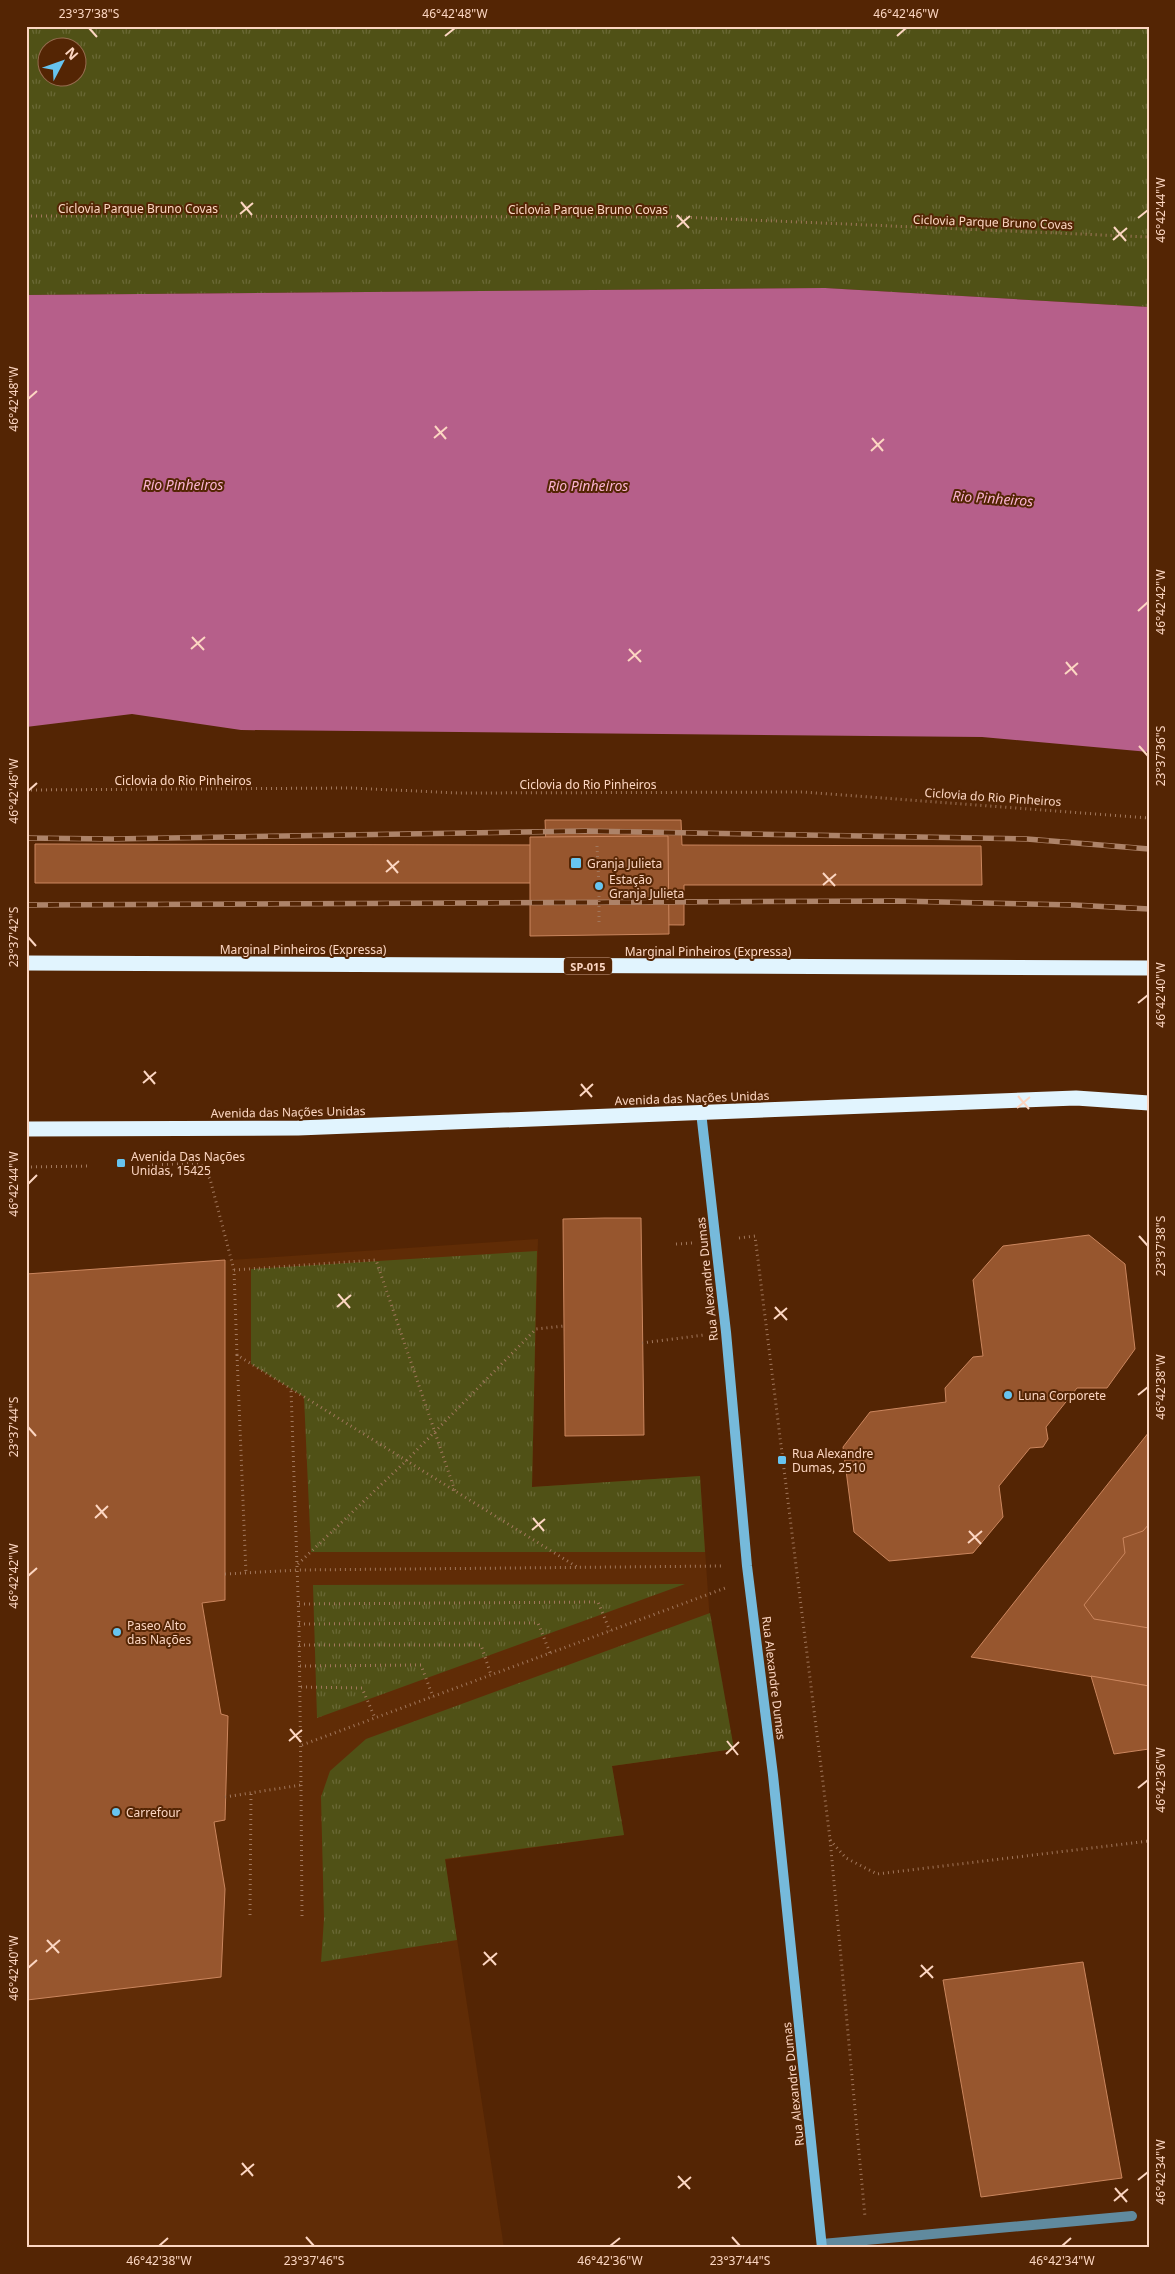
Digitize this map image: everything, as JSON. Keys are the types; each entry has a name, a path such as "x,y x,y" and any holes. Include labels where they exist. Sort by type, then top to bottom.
{"highway":[{"name":"Marginal Pinheiros (Expressa)","path":"26,963 1149,968"},
{"name":"Avenida das Nações Unidas","path":"26,1129 298,1128 1076,1098 1149,1103"}],"street":[{"name":"Rua Alexandre Dumas","path":"701,1112 726,1332 747,1566 773,1775 822,2246"}],"lane":[{"path":"822,2246 867,2239 1132,2216"}],"path":[{"name":"Ciclovia Parque Bruno Covas","path":"26,216 681,218 1149,237"},
{"name":"Ciclovia do Rio Pinheiros","path":"26,790 350,788 459,793 803,792 1149,818"},
{"path":"597,846 599,924"},
{"path":"152,1165 200,1163 210,1179 234,1270 246,1574"},
{"path":"26,1167 90,1166"},
{"path":"676,1244 756,1236 830,1839 867,2239"},
{"path":"234,1270 376,1260 455,1491"},
{"path":"298,1564 406,1461 536,1329 564,1326"},
{"path":"642,1343 726,1332"},
{"path":"237,1355 577,1567"},
{"path":"291,1389 301,1686 302,1916"},
{"path":"225,1574 298,1570 747,1566"},
{"path":"302,1745 708,1594"},
{"path":"299,1604 598,1602 610,1631"},
{"path":"299,1624 538,1623 550,1653"},
{"path":"300,1644 481,1645 491,1675"},
{"path":"300,1666 421,1665 433,1697"},
{"path":"301,1686 362,1688 375,1718"},
{"path":"225,1797 301,1785"},
{"path":"250,1915 251,1793"},
{"path":"830,1839 846,1858 877,1874 1149,1841"}],"shaded area":[{"path":"538,1239 532,1487 700,1476 710,1622 734,1749 612,1766 624,1835 445,1860 504,2248 26,2248 26,1274"}],"green space":[{"path":"26,26 1149,26 1149,307 825,288 26,295"},
{"path":"537,1251 532,1487 700,1476 705,1552 311,1552 304,1397 251,1364 251,1269"},
{"path":"685,1584 317,1718 313,1585"},
{"path":"710,1613 734,1749 612,1766 624,1835 445,1859 457,1940 321,1962 324,1919 321,1797 330,1771 366,1739"}],"water":[{"name":"Rio Pinheiros","path":"825,288 1149,307 1149,752 982,737 241,730 132,714 26,727 26,295"}],"building":[{"path":"545,820 681,820 682,845 981,846 982,885 684,885 684,925 547,924 547,883 35,883 35,844 546,845"},
{"name":"Estação Granja Julieta","path":"668,836 669,934 530,936 530,837"},
{"path":"641,1218 644,1435 565,1436 563,1219"},
{"name":"Luna Corporete","path":"1089,1235 1125,1264 1135,1349 1107,1388 1077,1388 1046,1427 1048,1439 1043,1447 1030,1448 999,1486 1003,1517 973,1553 889,1561 854,1532 843,1447 870,1412 946,1402 945,1388 973,1357 983,1356 973,1280 1003,1246"},
{"name":"Paseo Alto das Nações","path":"225,1260 225,1600 202,1603 221,1714 228,1716 225,1820 214,1822 225,1889 221,1977 27,2000 26,1274"},
{"path":"1149,1432 1149,1686 971,1657"},
{"path":"1149,1524 1149,1628 1094,1619 1084,1605 1125,1553 1123,1538 1143,1531"},
{"path":"1091,1676 1149,1686 1149,1749 1114,1754"},
{"path":"1083,1962 1122,2178 981,2197 943,1980"}],"railway":[{"path":"26,838 112,839 585,831 1027,839 1149,849"},
{"path":"26,905 898,901 1074,905 1149,909"}],"place":[{"name":"Granja Julieta","path":"576,863"},
{"name":"Estação Granja Julieta","path":"599,886"},
{"name":"Avenida Das Nações Unidas, 15425","path":"121,1163"},
{"name":"Luna Corporete","path":"1008,1395"},
{"name":"Rua Alexandre Dumas, 2510","path":"782,1460"},
{"name":"Paseo Alto das Nações","path":"117,1632"},
{"name":"Carrefour","path":"116,1812"}]}
